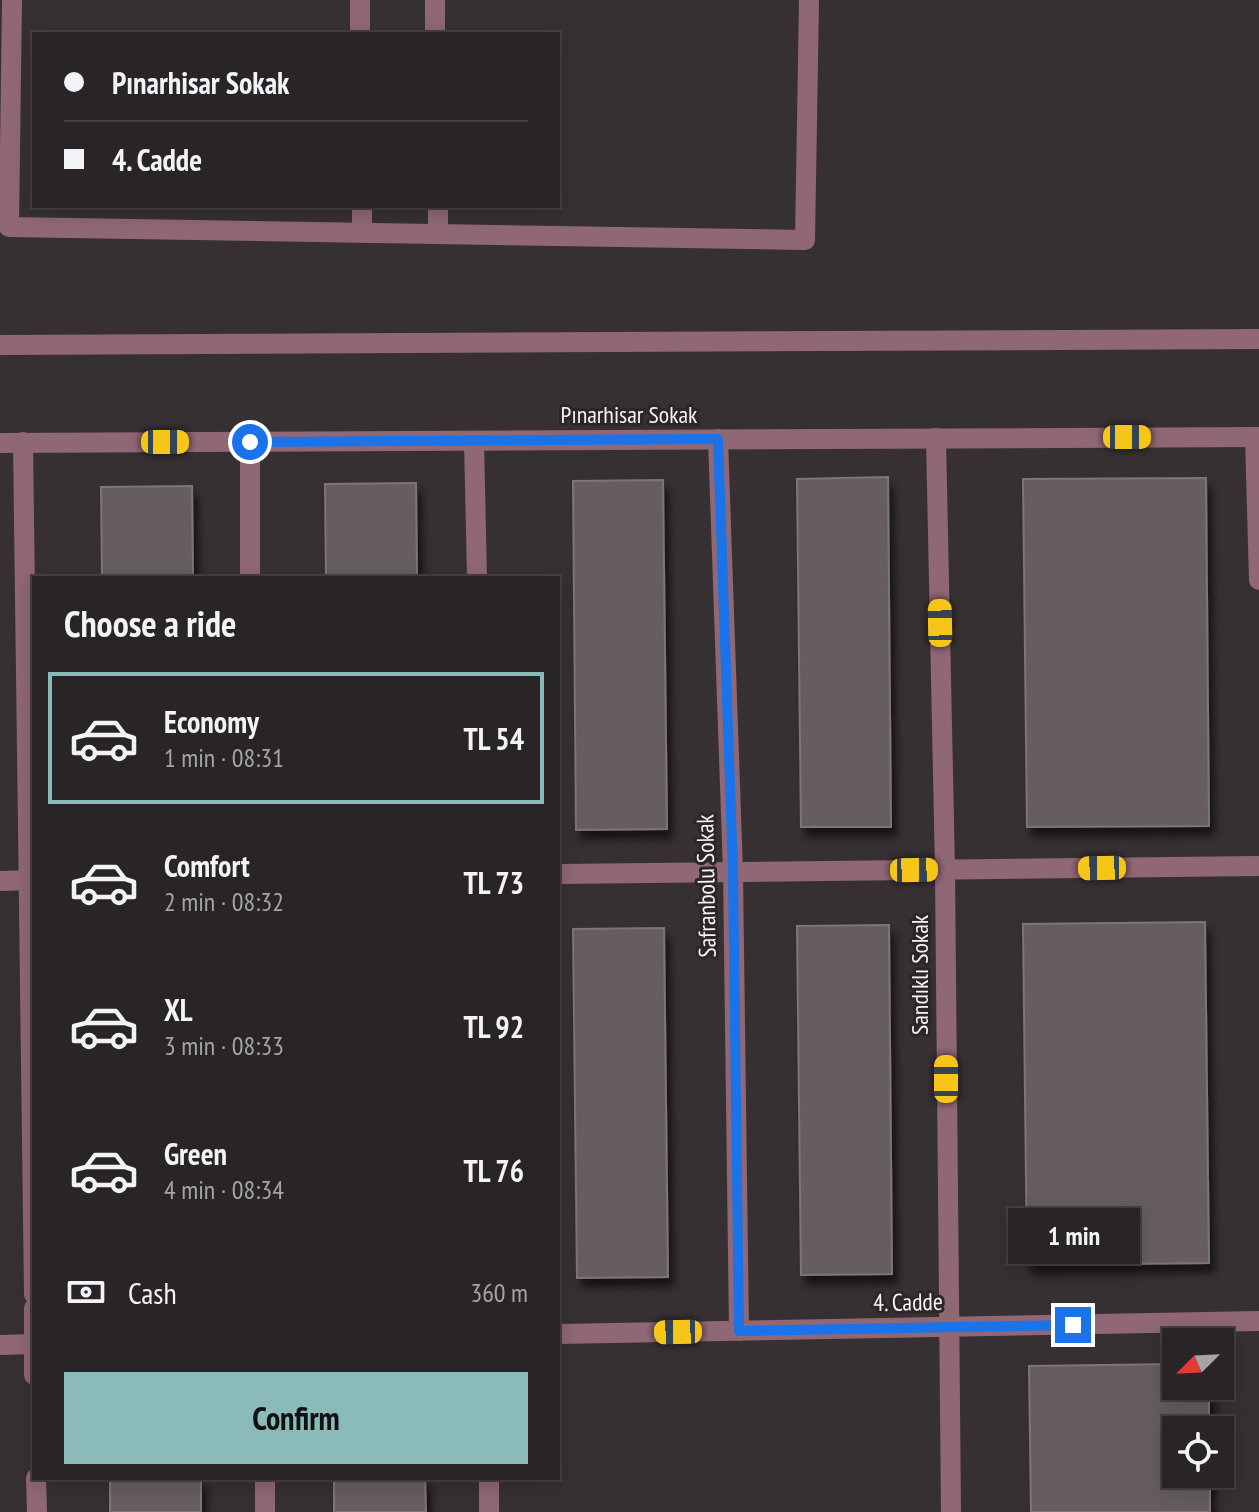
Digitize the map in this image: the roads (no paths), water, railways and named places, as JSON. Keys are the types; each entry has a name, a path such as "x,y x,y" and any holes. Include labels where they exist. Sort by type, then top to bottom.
{"street":[{"path":"12,0 9,227 805,240 809,0"},
{"path":"360,0 360,32"},
{"path":"435,0 435,32"},
{"path":"362,208 362,233"},
{"path":"438,208 438,234"},
{"path":"0,345 1259,339"},
{"path":"1257,437 1259,580"},
{"name":"Pınarhisar Sokak","path":"0,443 1257,437"},
{"name":"Sandıklı Sokak","path":"936,438 945,870 951,1512"},
{"name":"Safranbolu Sokak","path":"718,439 733,872 739,1331"},
{"path":"474,441 477,576"},
{"path":"23,442 32,1087"},
{"path":"250,442 250,576"},
{"path":"560,874 1259,866"},
{"path":"0,881 30,880"},
{"name":"4. Cadde","path":"560,1334 1259,1321"},
{"path":"0,1345 32,1344"},
{"path":"36,1480 37,1512"},
{"path":"265,1480 265,1512"},
{"path":"489,1480 489,1512"}]}
